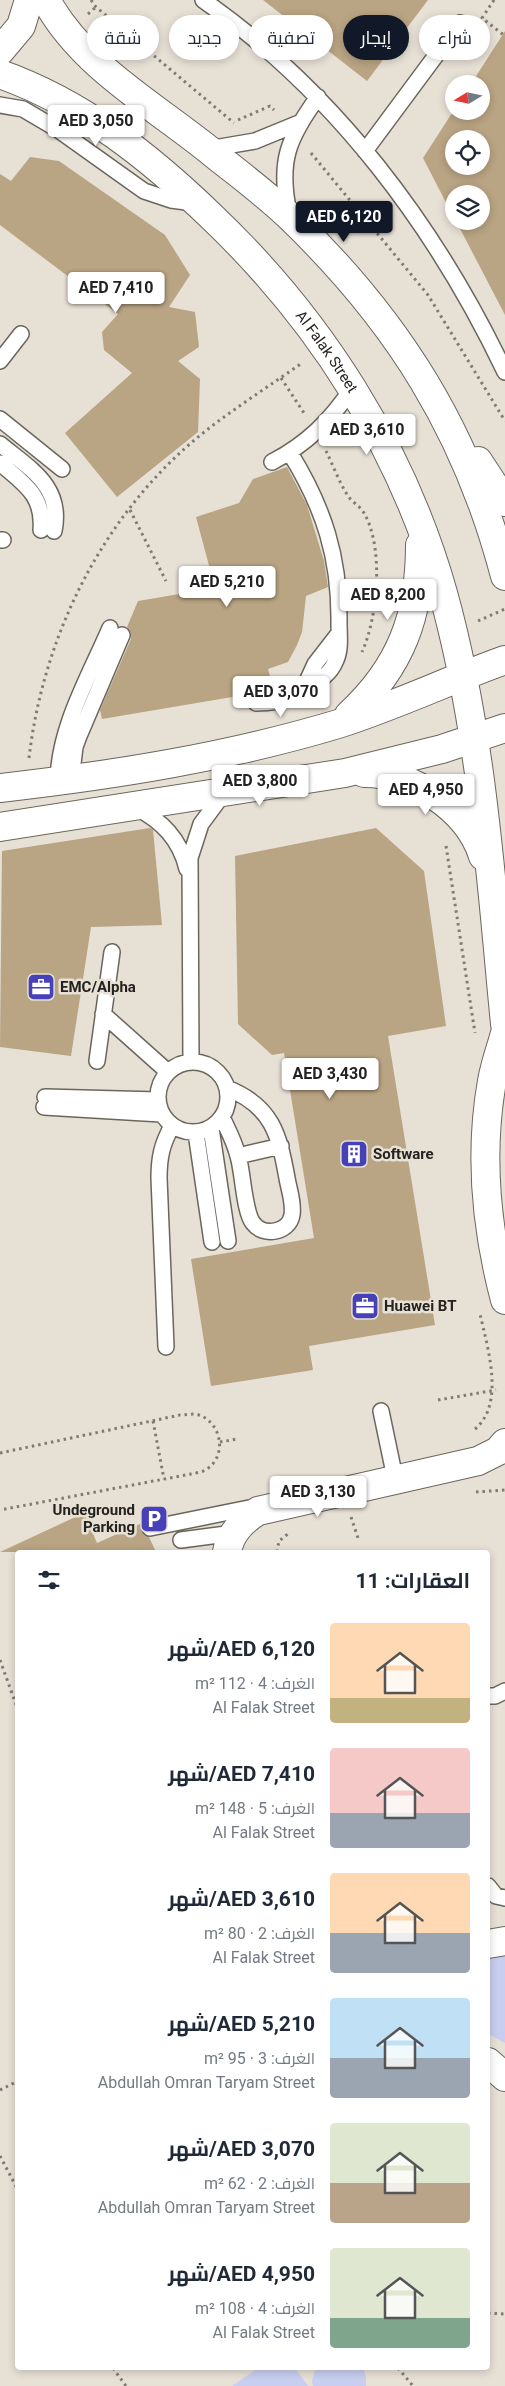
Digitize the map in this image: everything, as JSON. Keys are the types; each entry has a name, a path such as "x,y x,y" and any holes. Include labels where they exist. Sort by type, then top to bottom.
{"street":[{"path":"0,51 21,26 29,0"},
{"path":"46,0 67,32 90,57 208,149 289,216 346,275 398,340 505,502"},
{"name":"Al Falak Street","path":"0,74 61,100 94,119 125,141 199,204 245,248 288,296 326,346 352,387 386,448 415,511 442,591 461,676 473,740 491,881 505,1024"},
{"path":"436,400 469,466 494,535 505,576"},
{"path":"340,723 366,699 388,671 404,640 415,609 420,576 420,544 415,511"},
{"path":"0,788 63,773 207,758 340,723 505,660"},
{"path":"0,827 345,773 473,740 505,728"},
{"path":"345,773 379,773 411,782 442,801 464,822 481,850 491,881"},
{"path":"505,1033 492,1080 486,1133 485,1177 491,1239 505,1300"},
{"path":"230,1543 244,1520 258,1511 395,1478 478,1461 498,1450 505,1443"},
{"path":"490,2062 505,2065"},
{"path":"490,2064 505,2077"}],"lane":[{"path":"203,0 267,51 318,97 366,151 409,208 449,268 485,330 505,372"},
{"path":"366,151 433,60"},
{"path":"289,216 284,193 284,168 289,145 295,127 318,97"},
{"path":"0,105 23,109 48,124 144,191 170,200 199,204"},
{"path":"208,149 255,141 295,127"},
{"path":"0,361 5,344 21,334"},
{"path":"272,462 290,453 316,432 339,407 352,387"},
{"path":"0,419 62,469"},
{"path":"0,444 44,482 52,492 56,506 48,531 36,497 29,488 0,463"},
{"path":"256,704 294,696 304,688 315,664 339,633 339,595 335,557 324,520 310,486 290,453"},
{"path":"116,631 75,747 63,773 67,729 116,631"},
{"path":"191,1062 189,875 194,840 201,824 228,791"},
{"path":"133,806 164,826 176,840 184,857 189,875"},
{"path":"97,1061 112,952"},
{"path":"103,1020 165,1076"},
{"path":"191,1062 207,1064 220,1074 227,1088 228,1103 222,1117 211,1128 196,1133 184,1132 172,1126 160,1107 165,1076 178,1065 191,1062"},
{"path":"222,1117 238,1156 248,1212 253,1224 262,1231 274,1232 285,1227 292,1218 292,1206 281,1146 276,1130 262,1110 242,1094 227,1088"},
{"path":"45,1102 160,1107"},
{"path":"166,1347 159,1164 164,1142 172,1126"},
{"path":"211,1128 228,1240"},
{"path":"196,1133 212,1242"},
{"path":"238,1156 281,1146"},
{"path":"381,1411 395,1478"},
{"path":"150,1528 249,1508 258,1511"},
{"path":"181,1540 230,1543"},
{"path":"490,1696 495,1696 505,1691"},
{"path":"490,1888 496,1896 505,1898"}],"path":[{"path":"91,0 255,141"},
{"path":"494,0 482,18 505,36"},
{"path":"233,122 270,106 295,127 428,295 505,421"},
{"path":"63,773 28,761 34,717 52,650 80,586 116,527 160,473 211,426 326,346"},
{"path":"281,378 316,432 348,496 364,513 372,539 376,565 376,592 370,628 362,653"},
{"path":"130,510 166,581"},
{"path":"444,839 475,1034"},
{"path":"472,1431 491,1412 494,1406 496,1390 478,1307"},
{"path":"438,1400 496,1390"},
{"path":"0,1453 180,1415 199,1414 214,1425 220,1442 217,1458 206,1469 164,1479 0,1510"},
{"path":"153,1421 164,1479"},
{"path":"220,1442 237,1439"},
{"path":"0,1660 15,1702"},
{"path":"0,2090 15,2083"},
{"path":"0,2156 15,2184"},
{"path":"490,2313 505,2314"},
{"path":"114,2370 126,2386"},
{"path":"400,2370 413,2386"}],"shaded area":[{"path":"505,1951 505,2043 490,2035 490,1958"},
{"path":"255,2370 296,2370 308,2386 232,2386"},
{"path":"315,2370 364,2370 366,2386 313,2386 312,2381"}],"building":[{"path":"263,0 428,0 409,25 409,15 343,15 343,60 383,60 367,81 333,55 333,15 282,15"},
{"path":"505,31 505,315 461,230 490,230 490,185 445,185 445,201 423,158 448,120 490,120 490,75 477,75 486,60 490,60 490,54"},
{"path":"30,157 59,161 165,235 190,275 169,307 195,312 199,347 178,361 200,379 198,432 117,497 65,433 132,373 104,350 102,332 118,314 0,225 0,174 11,181"},
{"path":"287,467 307,505 324,561 328,587 306,596 302,632 297,645 288,662 268,669 274,690 102,719 100,710 131,639 131,633 127,627 138,601 215,588 196,517 239,503 253,479"},
{"name":"EMC/Alpha","path":"150,828 153,830 162,925 91,927 71,1056 0,1047 2,851"},
{"path":"376,828 424,871 446,1026 388,1036 435,1325 309,1346 313,1370 211,1386 191,1259 314,1238 284,1053 272,1055 238,1024 235,856"},
{"path":"84,1513 97,1543 142,1523 141,1530 149,1537 155,1550 15,1550 15,1552 0,1552"}],"place":[{"name":"EMC/Alpha","path":"41,987"},
{"name":"Software","path":"354,1154"},
{"name":"Huawei BT","path":"365,1306"},
{"name":"Undeground Parking","path":"154,1519"}]}
